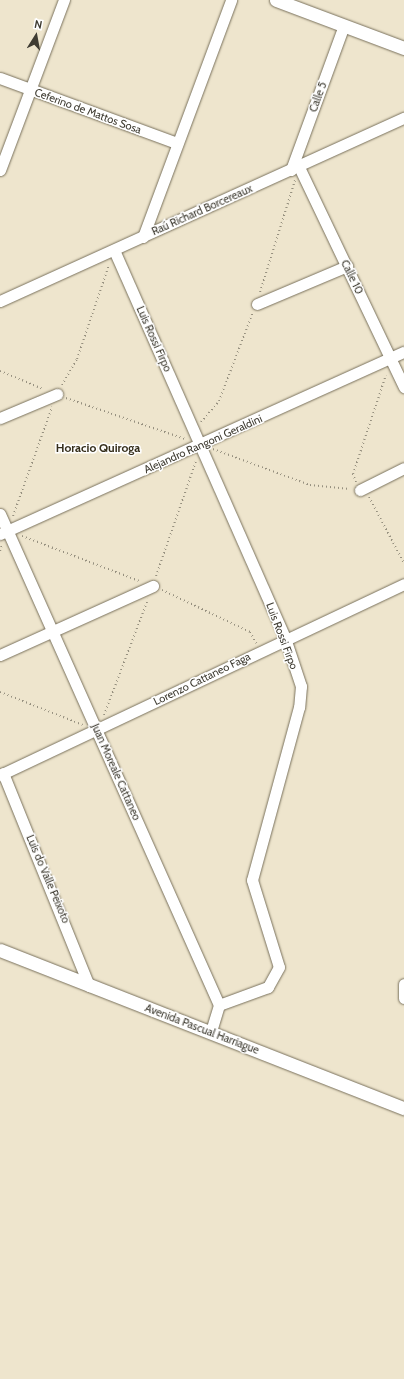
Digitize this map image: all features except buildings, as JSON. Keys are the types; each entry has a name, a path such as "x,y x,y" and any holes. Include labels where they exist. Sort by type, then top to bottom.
{"street":[{"path":"0,170 64,0"},
{"path":"142,237 231,0"},
{"path":"276,0 404,48"},
{"name":"Calle 5","path":"295,168 344,25"},
{"name":"Ceferino de Mattos Sosa","path":"0,78 29,90 177,143"},
{"name":"Raú Richard Borcereaux","path":"0,301 404,118"},
{"name":"Calle 10","path":"295,168 346,266 404,387"},
{"name":"Luis Rossi Firpo","path":"114,250 195,429 285,638 301,686 299,707 252,880 279,967 268,987 219,1005"},
{"path":"257,304 346,266"},
{"name":"Alejandro Rangoni Geraldini","path":"4,532 392,360 404,352"},
{"path":"0,418 57,394"},
{"path":"360,490 404,468"},
{"name":"Juan Moreale Cattaneo","path":"0,514 4,532 54,631 219,1005"},
{"name":"Lorenzo Cattaneo Faga","path":"2,774 98,730 285,638 404,584"},
{"path":"0,655 153,586"},
{"name":"Luis do Valle Peixoto","path":"2,774 89,986"},
{"name":"Avenida Pascual Harriague","path":"0,950 404,1108"},
{"path":"404,984 404,998"},
{"path":"210,1032 219,1005"}],"path":[{"path":"195,429 219,401 257,304 295,168"},
{"path":"114,250 78,359 57,394 4,532 153,586 250,632 260,651"},
{"path":"392,360 353,474 360,490 370,499 404,563"},
{"path":"0,371 57,394 310,485 360,490"},
{"path":"0,692 98,730 153,586 202,445"}],"district":[{"name":"Horacio Quiroga","path":"98,448"}]}
